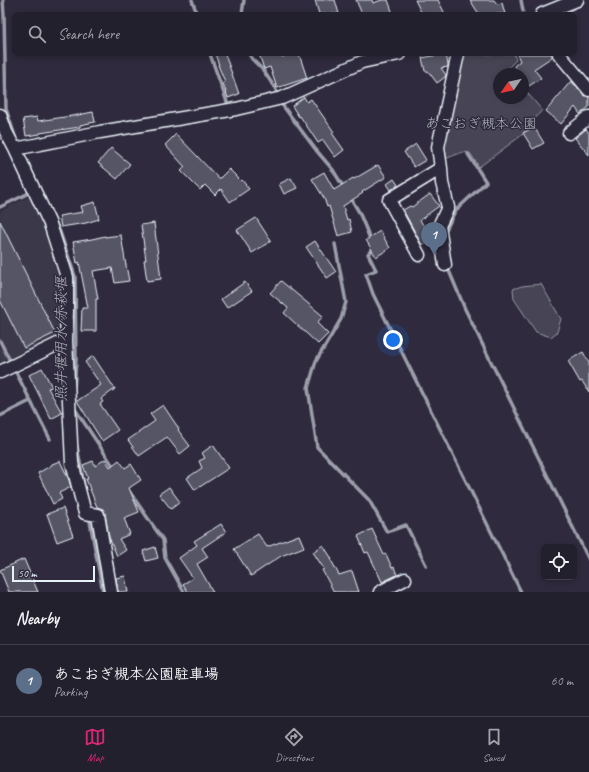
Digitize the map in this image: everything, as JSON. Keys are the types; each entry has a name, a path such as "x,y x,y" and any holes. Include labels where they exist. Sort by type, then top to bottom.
{"street":[{"path":"547,12 577,0"},
{"path":"15,149 100,132 236,109 274,100 282,98 362,62 390,56"},
{"path":"445,265 439,226 448,207 442,183 438,147 458,56"},
{"path":"561,56 589,90"},
{"path":"0,116 6,132 50,224 67,277 68,311 66,340 72,463 85,513 98,515 111,592"},
{"path":"569,133 589,118"},
{"path":"419,255 388,200 441,168"},
{"path":"0,372 66,340"},
{"path":"380,592 405,579"}],"shaded area":[{"path":"30,196 44,228 59,281 60,335 0,365 0,211"}],"green space":[{"name":"あこおぎ槻本公園","path":"461,56 515,56 516,60 508,68 493,68 493,104 529,104 529,95 542,110 522,135 479,167 470,153 463,152 442,160"},
{"path":"541,284 561,319 557,332 551,337 536,332 514,299 513,289 522,286"}],"building":[{"path":"315,0 335,0 338,12 318,12"},
{"path":"356,0 372,0 373,3 388,0 392,12 361,12"},
{"path":"415,0 438,0 444,12 421,12"},
{"path":"470,0 494,0 497,4 502,3 504,12 478,12"},
{"path":"216,56 226,56 239,94 228,98 223,83 225,82"},
{"path":"260,56 300,56 307,78 277,88 270,67 264,69"},
{"path":"446,56 448,67 441,68 446,75 445,77 437,83 428,71 425,71 422,58"},
{"path":"518,56 552,56 534,69 541,78 529,86 529,68 516,68 514,66 520,61"},
{"path":"571,81 584,95 589,97 589,107 580,114 575,107 561,124 546,111"},
{"path":"304,97 307,102 311,99 334,132 332,133 344,150 335,157 323,140 318,143 292,106"},
{"path":"93,112 95,122 80,125 80,127 26,136 23,119 37,117 38,121"},
{"path":"534,127 544,143 533,149 523,133"},
{"path":"586,129 589,133 589,155 575,138"},
{"path":"176,134 219,179 229,169 241,181 242,180 249,189 230,202 221,189 215,195 205,185 200,190 181,171 185,167 165,145"},
{"path":"416,144 426,160 414,167 404,152"},
{"path":"111,148 130,164 117,179 98,163"},
{"path":"378,165 386,177 343,206 347,220 349,219 352,232 338,236 329,206 327,207 324,198 312,179 324,172 334,190"},
{"path":"291,178 297,188 284,194 279,184"},
{"path":"394,179 398,185 391,190 387,184"},
{"path":"430,194 439,206 420,220 432,239 422,245 403,210 410,206 412,207"},
{"path":"95,202 99,219 86,223 61,227 59,216 83,212 81,206"},
{"path":"256,218 271,241 252,253 237,230"},
{"path":"0,221 55,333 24,348 0,300"},
{"path":"154,223 161,279 147,281 144,260 146,260 141,225"},
{"path":"380,231 390,248 376,257 366,240"},
{"path":"121,235 129,281 115,283 112,268 93,271 98,299 96,299 96,331 81,331 82,308 88,308 79,262 77,263 73,242 105,236"},
{"path":"315,241 336,272 327,278 306,247"},
{"path":"281,281 323,316 317,323 328,334 318,344 284,313 288,308 270,293"},
{"path":"245,282 252,291 227,308 221,299"},
{"path":"583,352 589,363 589,392 582,381 580,382 568,361"},
{"path":"93,356 115,389 101,399 103,402 100,404 118,430 102,441 77,401 101,385 85,362"},
{"path":"42,368 52,387 48,388 62,413 51,419 29,375"},
{"path":"163,405 179,429 178,430 190,446 180,454 167,437 139,456 128,440 155,421 150,414"},
{"path":"213,445 229,468 195,490 187,478 202,468 199,461 205,458 202,453"},
{"path":"105,459 110,467 119,460 125,468 131,464 141,480 129,488 139,512 124,518 130,534 119,539 126,550 117,556 109,537 105,513 103,509 97,507 86,479 88,479 83,465 93,461 95,466"},
{"path":"60,461 71,487 59,493 62,499 53,504 38,473"},
{"path":"169,487 180,502 171,509 159,494"},
{"path":"63,508 73,536 57,542 47,514"},
{"path":"221,524 226,532 202,548 208,557 197,564 213,592 188,592 183,584 193,578 179,558 197,545 194,541"},
{"path":"372,529 384,555 386,554 397,575 382,582 368,552 365,553 358,536"},
{"path":"258,534 267,547 299,535 304,547 281,556 251,576 234,549"},
{"path":"323,545 332,559 331,560 339,575 352,571 359,592 334,592 322,570 324,569 313,552"},
{"path":"155,547 158,558 146,561 143,551"},
{"path":"24,559 38,592 9,592 0,570"},
{"path":"125,576 128,592 118,592 116,578"}],"waterway":[{"name":"照井堰用水/赤萩堰","path":"3,0 6,109 15,136"},
{"path":"192,0 196,12"},
{"path":"242,12 244,0"},
{"path":"521,0 523,11"},
{"path":"211,56 227,102"},
{"path":"250,56 263,70 275,88 283,106 333,170 344,188"},
{"path":"444,234 455,211 486,182 468,154"},
{"path":"0,207 33,191"},
{"path":"350,197 359,212 371,241"},
{"name":"照井堰用水/赤萩堰","path":"55,221 75,276 76,360 74,391"},
{"path":"335,244 346,302 341,319 316,361 308,388 317,447 369,500 387,532 406,525 426,565"},
{"path":"374,247 368,254 376,270 366,274 373,294 521,592"},
{"path":"447,266 465,309 589,560"},
{"path":"0,341 50,439"},
{"path":"0,416 30,401"},
{"path":"73,406 115,469"},
{"name":"照井堰用水/赤萩堰","path":"77,446 84,485"},
{"path":"129,491 163,540 165,558 184,592"},
{"name":"照井堰用水/赤萩堰","path":"89,516 103,592"}],"place":[{"name":"あこおぎ槻本公園駐車場","path":"434,255"}]}
